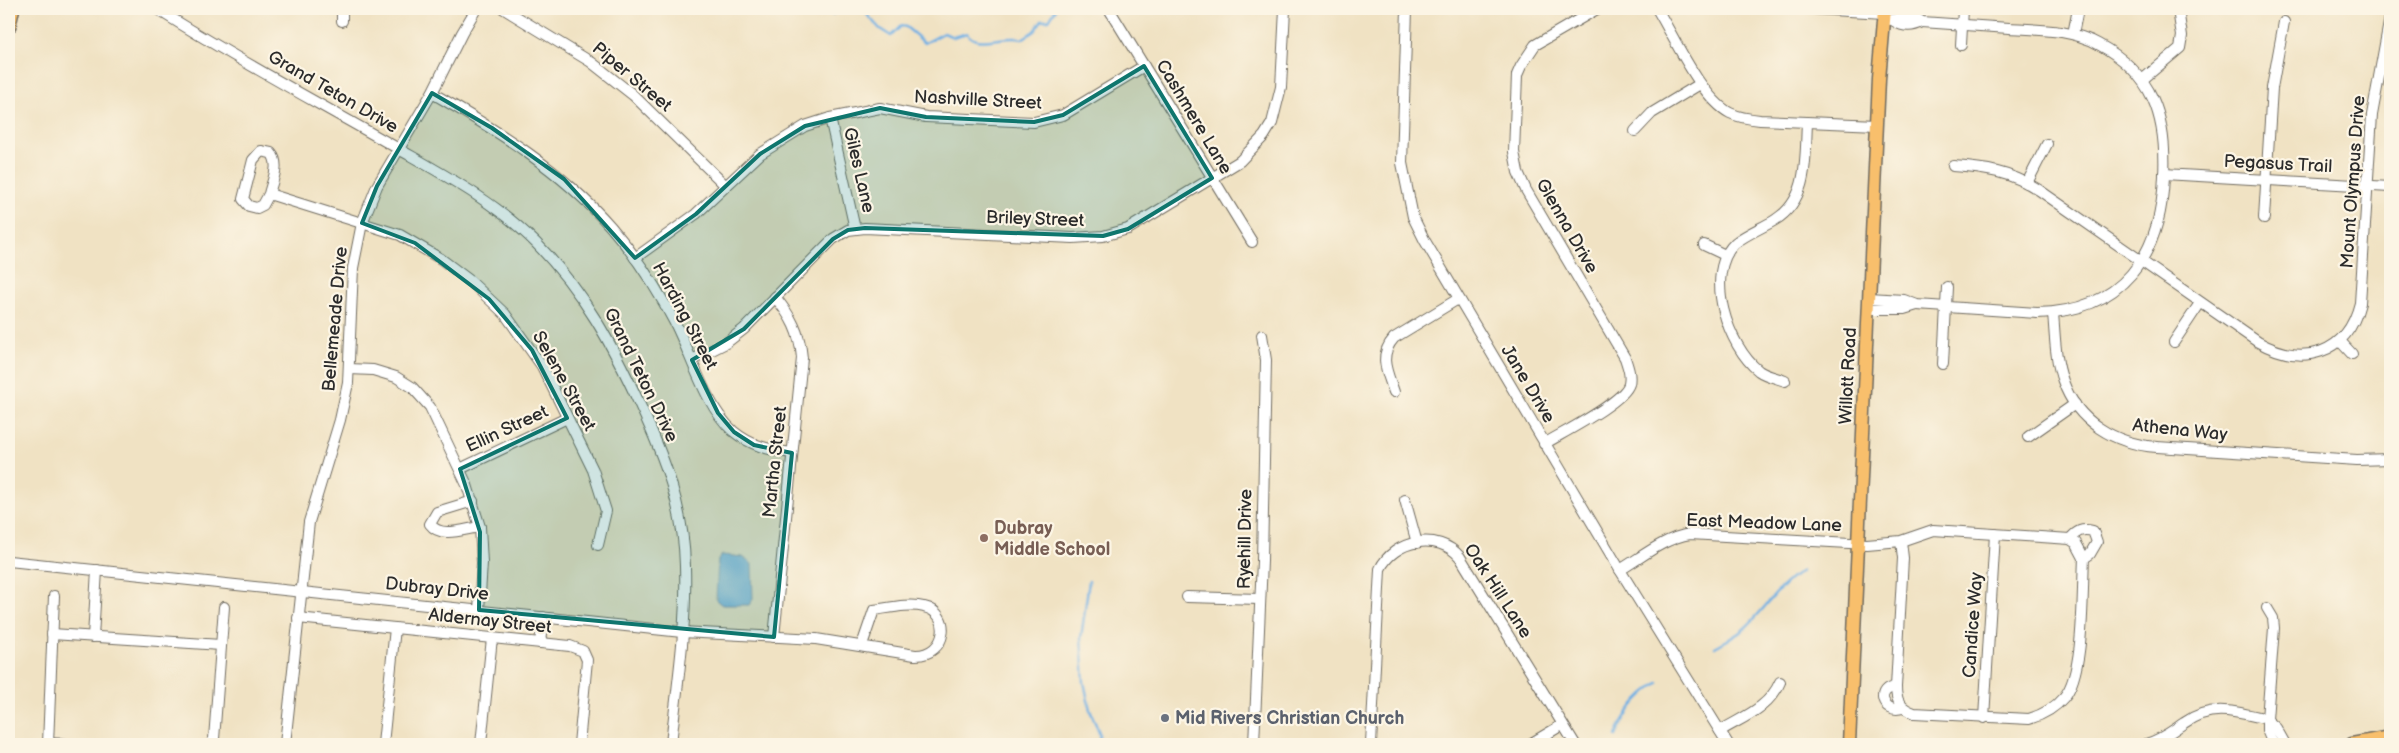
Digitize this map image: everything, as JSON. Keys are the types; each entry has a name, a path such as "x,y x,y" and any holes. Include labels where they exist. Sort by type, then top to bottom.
{"main road":[{"path":"9,27 13,9"},
{"name":"Willott Road","path":"1849,744 1877,125 1887,16"},
{"path":"2352,744 2390,737"}],"street":[{"name":"Grand Teton Drive","path":"157,9 480,198 534,241 575,288 606,336 663,456 674,490 682,530 685,565 682,632 671,744"},
{"path":"342,9 342,22"},
{"name":"Bellemeade Drive","path":"285,744 309,522 347,392 355,254 362,223 376,186 432,94 476,9"},
{"name":"Piper Street","path":"504,9 591,62 634,95 726,186"},
{"name":"Cashmere Lane","path":"1109,9 1252,242"},
{"name":"Briley Street","path":"692,360 726,343 744,329 833,240 842,233 855,229 902,229 1073,238 1103,236 1128,229 1246,156 1264,136 1272,123 1281,86 1285,9"},
{"name":"Jane Drive","path":"1406,9 1401,142 1406,189 1413,217 1424,241 1544,444 1728,744"},
{"name":"Glenna Drive","path":"1544,444 1611,404 1622,396 1629,385 1630,371 1625,358 1526,190 1518,172 1514,152 1517,75 1527,54 1546,38 1597,9"},
{"path":"1658,9 1700,84 1721,107 1742,117 1807,123 1877,125"},
{"path":"1813,9 1902,16 1917,18 1922,22 2073,34 2091,40 2114,53 2142,80 2153,97 2161,122 2165,151 2163,201 2158,226 2141,262 2121,284 2099,299 2077,308 2053,313 1917,305 1904,300 1868,303"},
{"path":"1961,45 1963,9"},
{"path":"2073,34 2077,14"},
{"path":"2142,80 2180,48 2182,36 2179,16"},
{"name":"Mount Olympus Drive","path":"2340,341 2351,329 2360,303 2372,115 2390,19"},
{"path":"2264,218 2272,88 2284,22"},
{"name":"Nashville Street","path":"635,258 696,214 747,165 773,144 805,126 830,118 880,108 926,117 1034,122 1049,120 1063,115 1144,66"},
{"path":"1635,131 1652,113 1700,84"},
{"name":"Harding Street","path":"432,94 492,128 564,179 611,228 635,258 672,317 718,413 734,432 754,445 768,450 792,453"},
{"name":"Giles Lane","path":"830,118 855,229"},
{"path":"1785,381 1760,372 1738,345 1726,318 1721,298 1722,265 1729,249 1742,237 1785,213 1796,199 1804,174 1807,123"},
{"path":"2027,182 2047,144"},
{"path":"261,151 272,152 276,157 277,166 269,194 263,205 257,208 249,206 243,199 253,160 261,151"},
{"path":"1953,166 1988,169 2027,182 2200,303 2258,342 2277,352 2307,354 2317,352 2340,341 2352,354"},
{"name":"Pegasus Trail","path":"2164,174 2390,187"},
{"name":"Selene Street","path":"269,194 400,235 448,264 505,314 532,350 593,470 604,504 604,519 598,545"},
{"path":"1704,245 1725,255"},
{"path":"1943,364 1948,287"},
{"name":"Martha Street","path":"774,637 802,358 801,339 786,310 775,297"},
{"path":"1394,392 1384,356 1386,346 1394,338 1458,299"},
{"path":"2174,342 2200,303"},
{"name":"Athena Way","path":"2053,313 2062,381 2075,404 2090,422 2117,439 2140,446 2358,460 2390,459"},
{"name":"Ryehill Drive","path":"1254,744 1266,360 1262,335"},
{"path":"349,369 373,370 396,377 421,396 430,406 460,469 473,501 480,527 482,563 479,610"},
{"path":"2028,437 2075,404"},
{"name":"Ellin Street","path":"460,469 568,418"},
{"path":"1405,500 1417,543"},
{"path":"473,501 437,512 430,524 434,530 441,532 480,527"},
{"path":"1901,541 1903,558 1896,687 1898,703 1902,708 1914,713 2029,719 2043,714 2065,697 2076,674 2084,558 2076,543 2070,539 2078,531 2084,529 2093,531 2097,542 2090,554 2084,558"},
{"name":"East Meadow Lane","path":"1620,570 1666,541 1677,536 1690,534 1857,543 1901,541 1933,530 2070,539"},
{"name":"Candice Way","path":"1984,718 1995,534"},
{"name":"Oak Hill Lane","path":"1371,744 1380,569 1388,555 1429,540 1440,542 1454,550 1460,557 1575,744"},
{"name":"Dubray Drive","path":"9,561 682,632 801,638 862,645 922,655 935,650 942,636 939,617 925,607 874,610 862,645"},
{"path":"93,637 97,570"},
{"path":"54,596 48,744 66,744"},
{"path":"1187,597 1260,599"},
{"path":"211,744 214,739 224,606"},
{"path":"2267,608 2273,618 2274,628 2267,720 2267,730 2273,744"},
{"path":"540,643 543,617"},
{"name":"Aldernay Street","path":"298,618 570,646 583,651 587,660 579,744"},
{"path":"383,744 395,628"},
{"path":"52,634 221,646"},
{"path":"481,744 492,638"},
{"path":"1720,731 1762,706 1774,695 1780,682"},
{"path":"2146,744 2158,740 2197,715 2213,710 2232,711 2267,720 2276,728 2285,744"},
{"path":"1530,744 1562,725"}],"highlighted area":[{"path":"1144,66 1212,178 1128,229 1103,236 865,228 848,230 833,239 744,329 692,360 718,413 734,432 754,445 792,453 774,637 479,610 480,532 460,469 567,418 532,350 489,299 415,243 362,223 377,186 432,93 492,128 564,179 635,258 696,214 760,154 805,126 880,108 926,117 1034,122 1063,115"}],"water":[{"path":"722,555 743,557 752,564 753,599 749,605 722,605 716,600 718,560"}],"waterway":[{"path":"821,9 833,14 838,9"},
{"path":"862,9 880,29 891,36 901,26 906,27 925,43 944,33 953,37 967,33 971,38 983,41 1007,38 1022,39 1034,31 1042,20 1049,20 1056,9"},
{"path":"1715,647 1742,631 1779,590 1802,571"},
{"path":"1089,581 1081,638 1084,682 1090,710 1100,735 1097,744"},
{"path":"1616,736 1632,706 1658,683"}],"place":[{"name":"Dubray Middle School","path":"984,538"},
{"name":"Mid Rivers Christian Church","path":"1165,718"}]}
